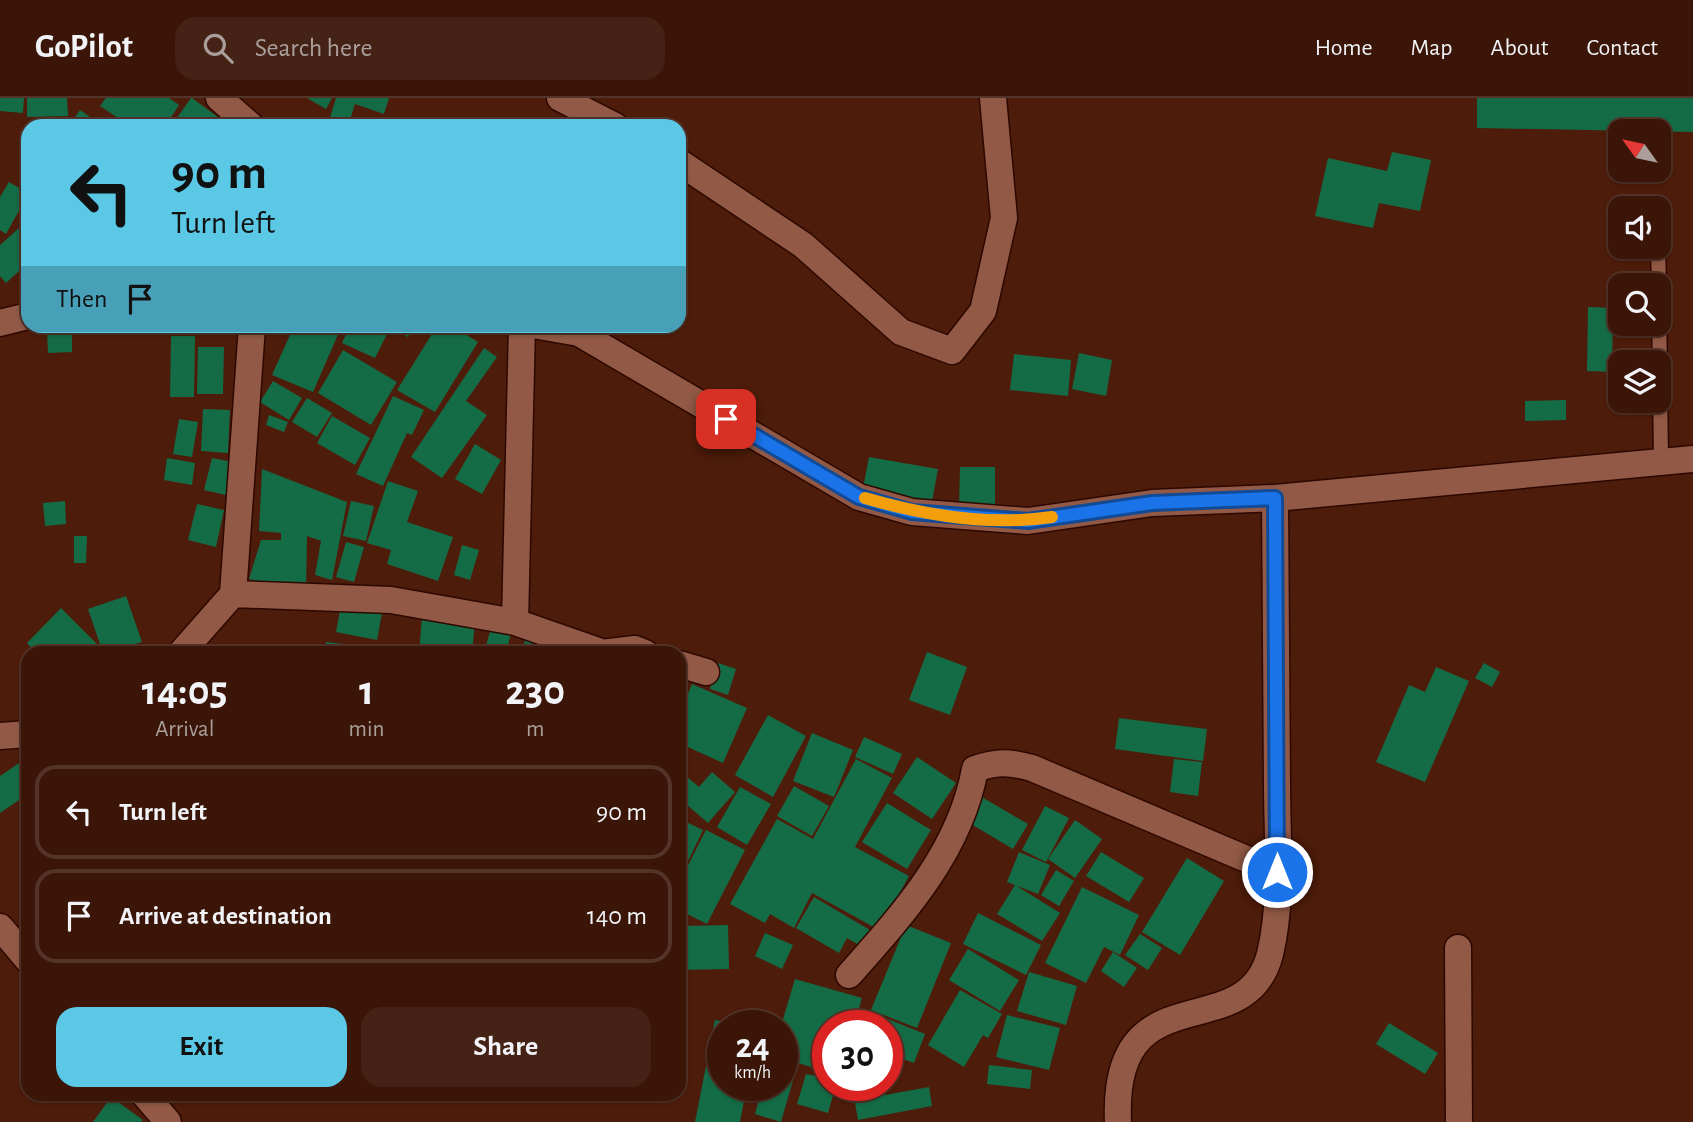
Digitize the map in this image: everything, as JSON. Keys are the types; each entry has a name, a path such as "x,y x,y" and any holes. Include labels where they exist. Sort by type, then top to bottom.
{"street":[{"path":"219,98 243,119"},
{"path":"561,98 602,119"},
{"path":"686,167 803,245 901,332 952,351 983,311 1004,218 993,98"},
{"path":"0,323 21,318"},
{"path":"187,646 233,594 252,333"},
{"path":"515,622 522,333"},
{"path":"579,333 859,497 912,512 1028,521 1152,503 1275,498 1693,459"},
{"path":"1118,1122 1117,1091 1122,1071 1143,1033 1165,1019 1224,1004 1256,985 1270,954 1277,872 1275,498"},
{"path":"233,594 391,600 515,622 584,646"},
{"path":"686,666 706,673"},
{"path":"0,736 21,734"},
{"path":"849,975 915,900 969,802 975,769 990,764 1006,761 1032,768 1277,872"},
{"path":"0,928 21,952"},
{"path":"1458,948 1460,1122"},
{"path":"150,1101 168,1122"}],"lane":[{"path":"1659,336 1661,460"}],"building":[{"path":"0,98 24,98 23,113 0,111"},
{"path":"27,98 67,98 68,116 27,117"},
{"path":"106,98 169,98 179,105 170,119 120,119 100,106"},
{"path":"192,98 220,119 176,119"},
{"path":"307,98 332,98 326,109"},
{"path":"336,98 389,98 384,114 355,104 350,119 330,119"},
{"path":"1477,98 1693,98 1693,132 1671,132 1671,119 1608,119 1608,130 1477,128"},
{"path":"80,110 93,119 74,119"},
{"path":"1392,152 1431,160 1420,211 1379,203 1373,228 1315,216 1328,158 1387,171"},
{"path":"9,182 21,189 21,210 6,234 0,230 0,197"},
{"path":"21,226 21,269 6,283 0,276 0,245"},
{"path":"1588,307 1608,308 1608,336 1613,336 1612,350 1608,350 1608,372 1587,371"},
{"path":"47,333 72,333 72,352 48,353"},
{"path":"291,333 339,333 313,392 272,375"},
{"path":"347,333 388,333 375,358 342,343"},
{"path":"433,333 463,333 478,342 435,412 397,390"},
{"path":"171,336 195,336 194,397 170,397"},
{"path":"198,347 224,347 223,394 197,394"},
{"path":"484,348 497,357 466,401 487,415 442,478 411,457"},
{"path":"343,350 397,382 371,425 318,393"},
{"path":"1079,353 1112,360 1106,396 1072,389"},
{"path":"1014,354 1071,360 1068,396 1010,390"},
{"path":"273,381 302,398 289,420 260,402"},
{"path":"393,396 424,410 412,435 407,433 383,486 356,474"},
{"path":"307,398 332,413 317,437 292,422"},
{"path":"1566,400 1566,420 1525,421 1525,401"},
{"path":"203,409 230,410 228,453 201,451"},
{"path":"269,415 288,422 284,432 266,425"},
{"path":"332,416 370,438 355,465 317,443"},
{"path":"179,419 198,422 192,457 173,454"},
{"path":"475,444 501,460 482,494 455,479"},
{"path":"869,457 938,469 931,507 862,493"},
{"path":"167,458 195,463 192,485 164,480"},
{"path":"212,458 233,462 226,495 204,490"},
{"path":"960,467 995,467 995,507 959,507"},
{"path":"262,469 347,502 332,580 315,575 321,541 307,536 306,593 249,579 261,540 281,540 281,533 259,531"},
{"path":"388,481 418,491 407,522 453,537 438,581 387,564 391,550 367,543"},
{"path":"65,501 66,524 45,526 43,503"},
{"path":"351,501 374,506 366,541 343,536"},
{"path":"197,504 224,510 216,547 188,540"},
{"path":"74,536 87,536 86,563 74,563"},
{"path":"346,542 364,547 354,582 336,577"},
{"path":"462,545 479,550 470,580 454,575"},
{"path":"126,596 142,642 128,646 101,646 88,609"},
{"path":"341,605 382,613 377,640 336,632"},
{"path":"61,608 99,646 30,646 27,643"},
{"path":"422,617 475,622 473,646 420,646"},
{"path":"492,624 512,629 508,646 486,646"},
{"path":"525,639 549,646 524,646"},
{"path":"326,642 363,646 326,646"},
{"path":"927,652 967,667 950,715 909,700"},
{"path":"718,663 736,669 728,695 710,689"},
{"path":"1484,663 1500,672 1492,687 1475,678"},
{"path":"1436,667 1469,681 1425,782 1376,762 1409,685 1425,692"},
{"path":"692,684 747,708 723,763 686,746 686,698"},
{"path":"768,715 806,736 773,797 735,775"},
{"path":"1119,718 1207,729 1203,761 1115,749"},
{"path":"812,733 853,750 834,797 793,781"},
{"path":"864,737 902,754 893,774 855,757"},
{"path":"917,757 956,783 932,819 893,793"},
{"path":"856,759 892,778 855,847 909,876 879,930 812,893 794,928 770,914 765,923 730,904 777,819 813,839"},
{"path":"1174,759 1202,762 1198,796 1170,792"},
{"path":"21,762 21,799 0,813 0,776"},
{"path":"712,772 735,792 708,823 687,805 686,776 699,787"},
{"path":"794,786 829,806 812,836 777,816"},
{"path":"740,787 771,804 747,845 717,827"},
{"path":"980,796 1028,824 1013,849 966,821"},
{"path":"887,803 931,830 907,869 862,842"},
{"path":"1045,806 1069,818 1046,862 1022,850"},
{"path":"1075,820 1102,839 1075,878 1048,859"},
{"path":"686,822 703,830 686,865"},
{"path":"706,830 745,850 707,924 686,914 686,869"},
{"path":"1019,852 1050,865 1038,894 1007,882"},
{"path":"1101,852 1144,878 1129,902 1086,876"},
{"path":"1187,858 1224,881 1180,955 1142,932"},
{"path":"1056,870 1074,881 1059,906 1041,895"},
{"path":"1015,885 1060,913 1042,941 997,914"},
{"path":"1082,887 1139,915 1120,955 1104,947 1086,983 1045,963"},
{"path":"814,897 875,933 866,949 847,938 839,953 796,928"},
{"path":"978,913 1041,945 1026,975 963,944"},
{"path":"728,925 729,969 686,970 686,926"},
{"path":"906,925 951,943 917,1028 903,1023 903,1010 871,1010"},
{"path":"765,933 793,945 782,969 755,956"},
{"path":"1140,934 1162,948 1148,970 1125,955"},
{"path":"968,949 1019,980 1000,1011 949,980"},
{"path":"1113,952 1137,968 1124,987 1101,971"},
{"path":"1029,972 1077,986 1066,1025 1017,1011"},
{"path":"795,979 862,998 859,1010 812,1010 812,1067 798,1063 798,1010 786,1010"},
{"path":"960,990 1002,1014 988,1038 983,1035 964,1067 928,1045"},
{"path":"1007,1015 1060,1028 1049,1070 996,1057"},
{"path":"1389,1023 1438,1053 1425,1074 1376,1044"},
{"path":"903,1025 925,1034 914,1063 903,1059"},
{"path":"707,1061 707,1101 744,1101 740,1122 695,1122"},
{"path":"989,1065 1032,1070 1030,1089 987,1084"},
{"path":"806,1074 812,1075 812,1101 831,1101 828,1113 797,1104"},
{"path":"929,1087 932,1106 858,1120 855,1101 903,1101 903,1092"},
{"path":"108,1101 117,1101 143,1120 141,1122 93,1122"},
{"path":"759,1101 787,1101 781,1122 755,1114"}],"slow traffic":[{"path":"865,498 912,512 1028,521 1052,517"}],"route":[{"path":"726,419 859,497 912,512 1028,521 1152,503 1275,498 1277,872"}]}
